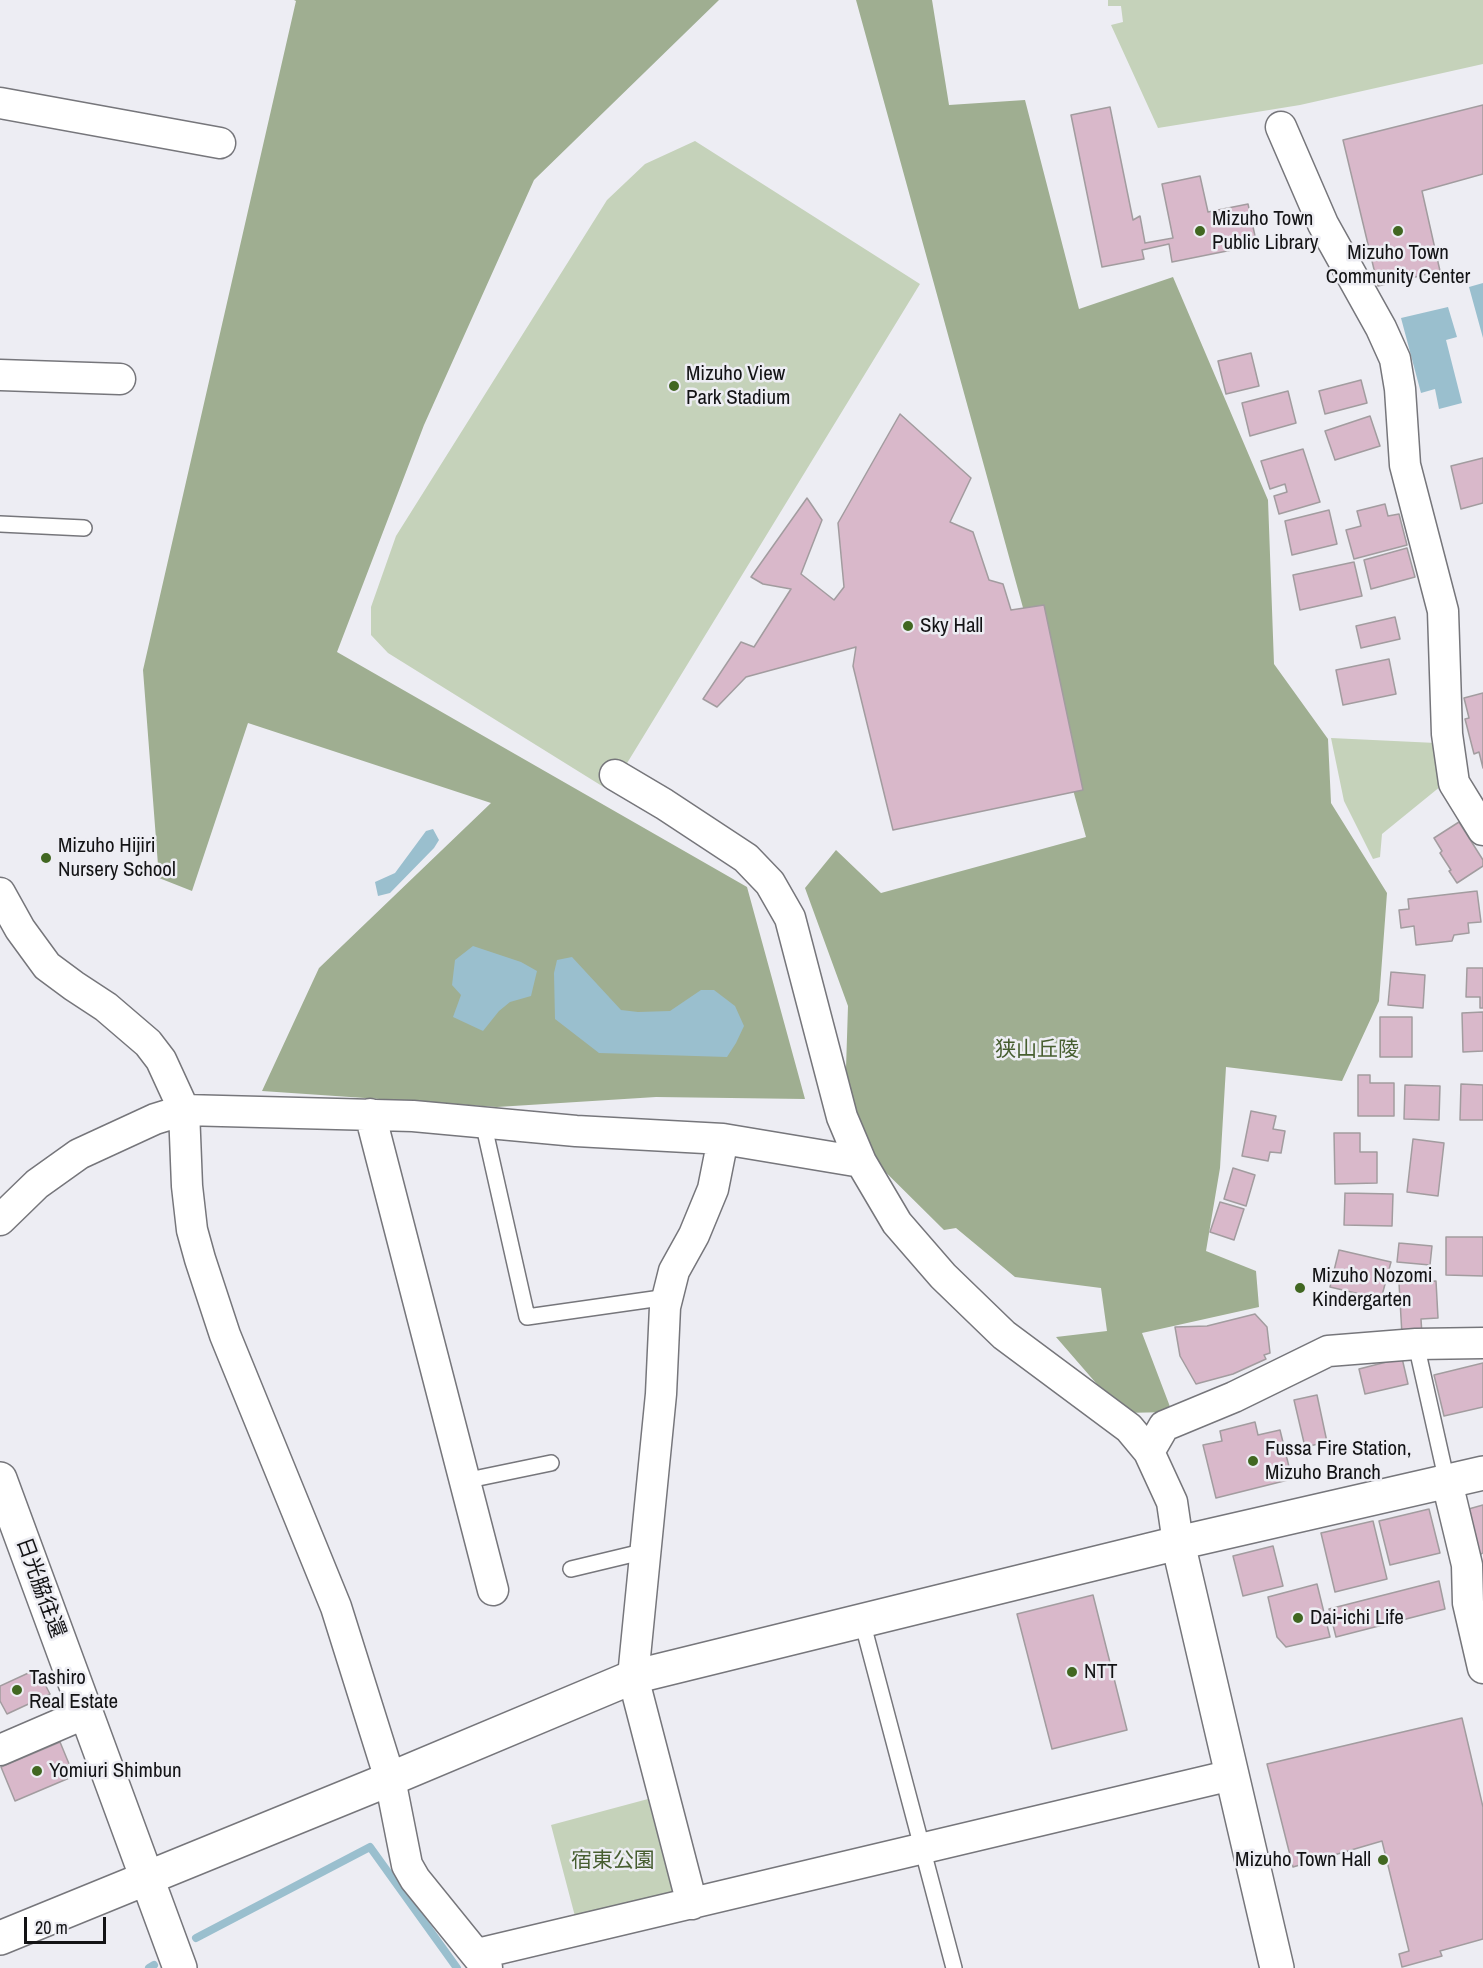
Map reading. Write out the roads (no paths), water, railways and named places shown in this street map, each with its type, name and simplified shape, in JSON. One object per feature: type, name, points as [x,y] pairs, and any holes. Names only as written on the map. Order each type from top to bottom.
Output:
[{"type":"street","points":[[0,103],[220,143]]},
{"type":"street","points":[[1281,127],[1323,224],[1381,328],[1395,359],[1400,389],[1405,465],[1443,611],[1447,734],[1454,783],[1483,830]]},
{"type":"street","points":[[0,375],[120,379]]},
{"type":"street","points":[[615,775],[746,858],[770,883],[790,918],[842,1117],[861,1162],[897,1223],[943,1276],[1004,1335],[1129,1428],[1149,1452],[1172,1502],[1178,1543],[1276,1968]]},
{"type":"street","points":[[0,893],[20,929],[47,966],[74,987],[106,1007],[148,1043],[161,1060],[184,1110],[187,1186],[192,1230],[200,1258],[225,1335],[336,1607],[390,1779],[407,1865],[415,1879],[482,1961],[692,1904],[1232,1775]]},
{"type":"street","points":[[0,1220],[37,1184],[79,1154],[155,1119],[184,1110],[370,1114],[576,1131],[723,1139],[861,1162]]},
{"type":"street","points":[[370,1114],[493,1590]]},
{"type":"street","points":[[692,1904],[633,1677],[661,1395],[665,1307],[674,1271],[694,1235],[713,1189],[723,1139]]},
{"type":"street","points":[[1149,1452],[1164,1426],[1234,1397],[1328,1350],[1416,1344],[1483,1343]]},
{"type":"street","points":[[0,1938],[633,1677],[1178,1543],[1483,1473]]},
{"type":"street","name":"日光脇往還","points":[[0,1479],[147,1879],[174,1966]]},
{"type":"street","points":[[1448,1482],[1476,1577],[1468,1603],[1483,1668]]},
{"type":"street","points":[[0,1750],[86,1713]]},
{"type":"lane","points":[[0,524],[84,528]]},
{"type":"lane","points":[[483,1122],[527,1317],[668,1297]]},
{"type":"lane","points":[[1416,1344],[1448,1482]]},
{"type":"lane","points":[[464,1481],[551,1463]]},
{"type":"lane","points":[[571,1569],[646,1551]]},
{"type":"lane","points":[[862,1621],[954,1968]]},
{"type":"water","points":[[1483,283],[1483,338],[1469,287]]},
{"type":"water","points":[[1448,307],[1457,337],[1446,340],[1462,403],[1439,409],[1435,389],[1421,393],[1401,318]]},
{"type":"water","points":[[433,829],[439,840],[434,848],[390,893],[378,896],[375,882],[395,873],[426,831]]},
{"type":"water","points":[[473,946],[521,962],[537,971],[531,996],[510,1002],[499,1011],[483,1031],[453,1017],[461,995],[452,985],[455,960]]},
{"type":"water","points":[[572,957],[621,1010],[670,1011],[701,990],[714,990],[735,1006],[744,1026],[727,1057],[599,1053],[555,1019],[554,973],[557,960]]},
{"type":"waterway","points":[[196,1938],[370,1847],[457,1968]]},
{"type":"waterway","points":[[149,1968],[154,1965]]},
{"type":"place","name":"Mizuho Town Public Library","points":[[1200,231]]},
{"type":"place","name":"Mizuho Town Community Center","points":[[1398,231]]},
{"type":"place","name":"Mizuho View Park Stadium","points":[[674,386]]},
{"type":"place","name":"Sky Hall","points":[[908,626]]},
{"type":"place","name":"Mizuho Hijiri Nursery School","points":[[46,858]]},
{"type":"place","name":"Mizuho Nozomi Kindergarten","points":[[1300,1288]]},
{"type":"place","name":"Fussa Fire Station, Mizuho Branch","points":[[1253,1461]]},
{"type":"place","name":"Dai-ichi Life","points":[[1298,1618]]},
{"type":"place","name":"NTT","points":[[1072,1672]]},
{"type":"place","name":"Tashiro Real Estate","points":[[17,1690]]},
{"type":"place","name":"Yomiuri Shimbun","points":[[37,1771]]},
{"type":"place","name":"Mizuho Town Hall","points":[[1383,1860]]},
{"type":"park label","name":"狭山丘陵","points":[[1037,1050]]},
{"type":"park label","name":"宿東公園","points":[[613,1861]]}]
